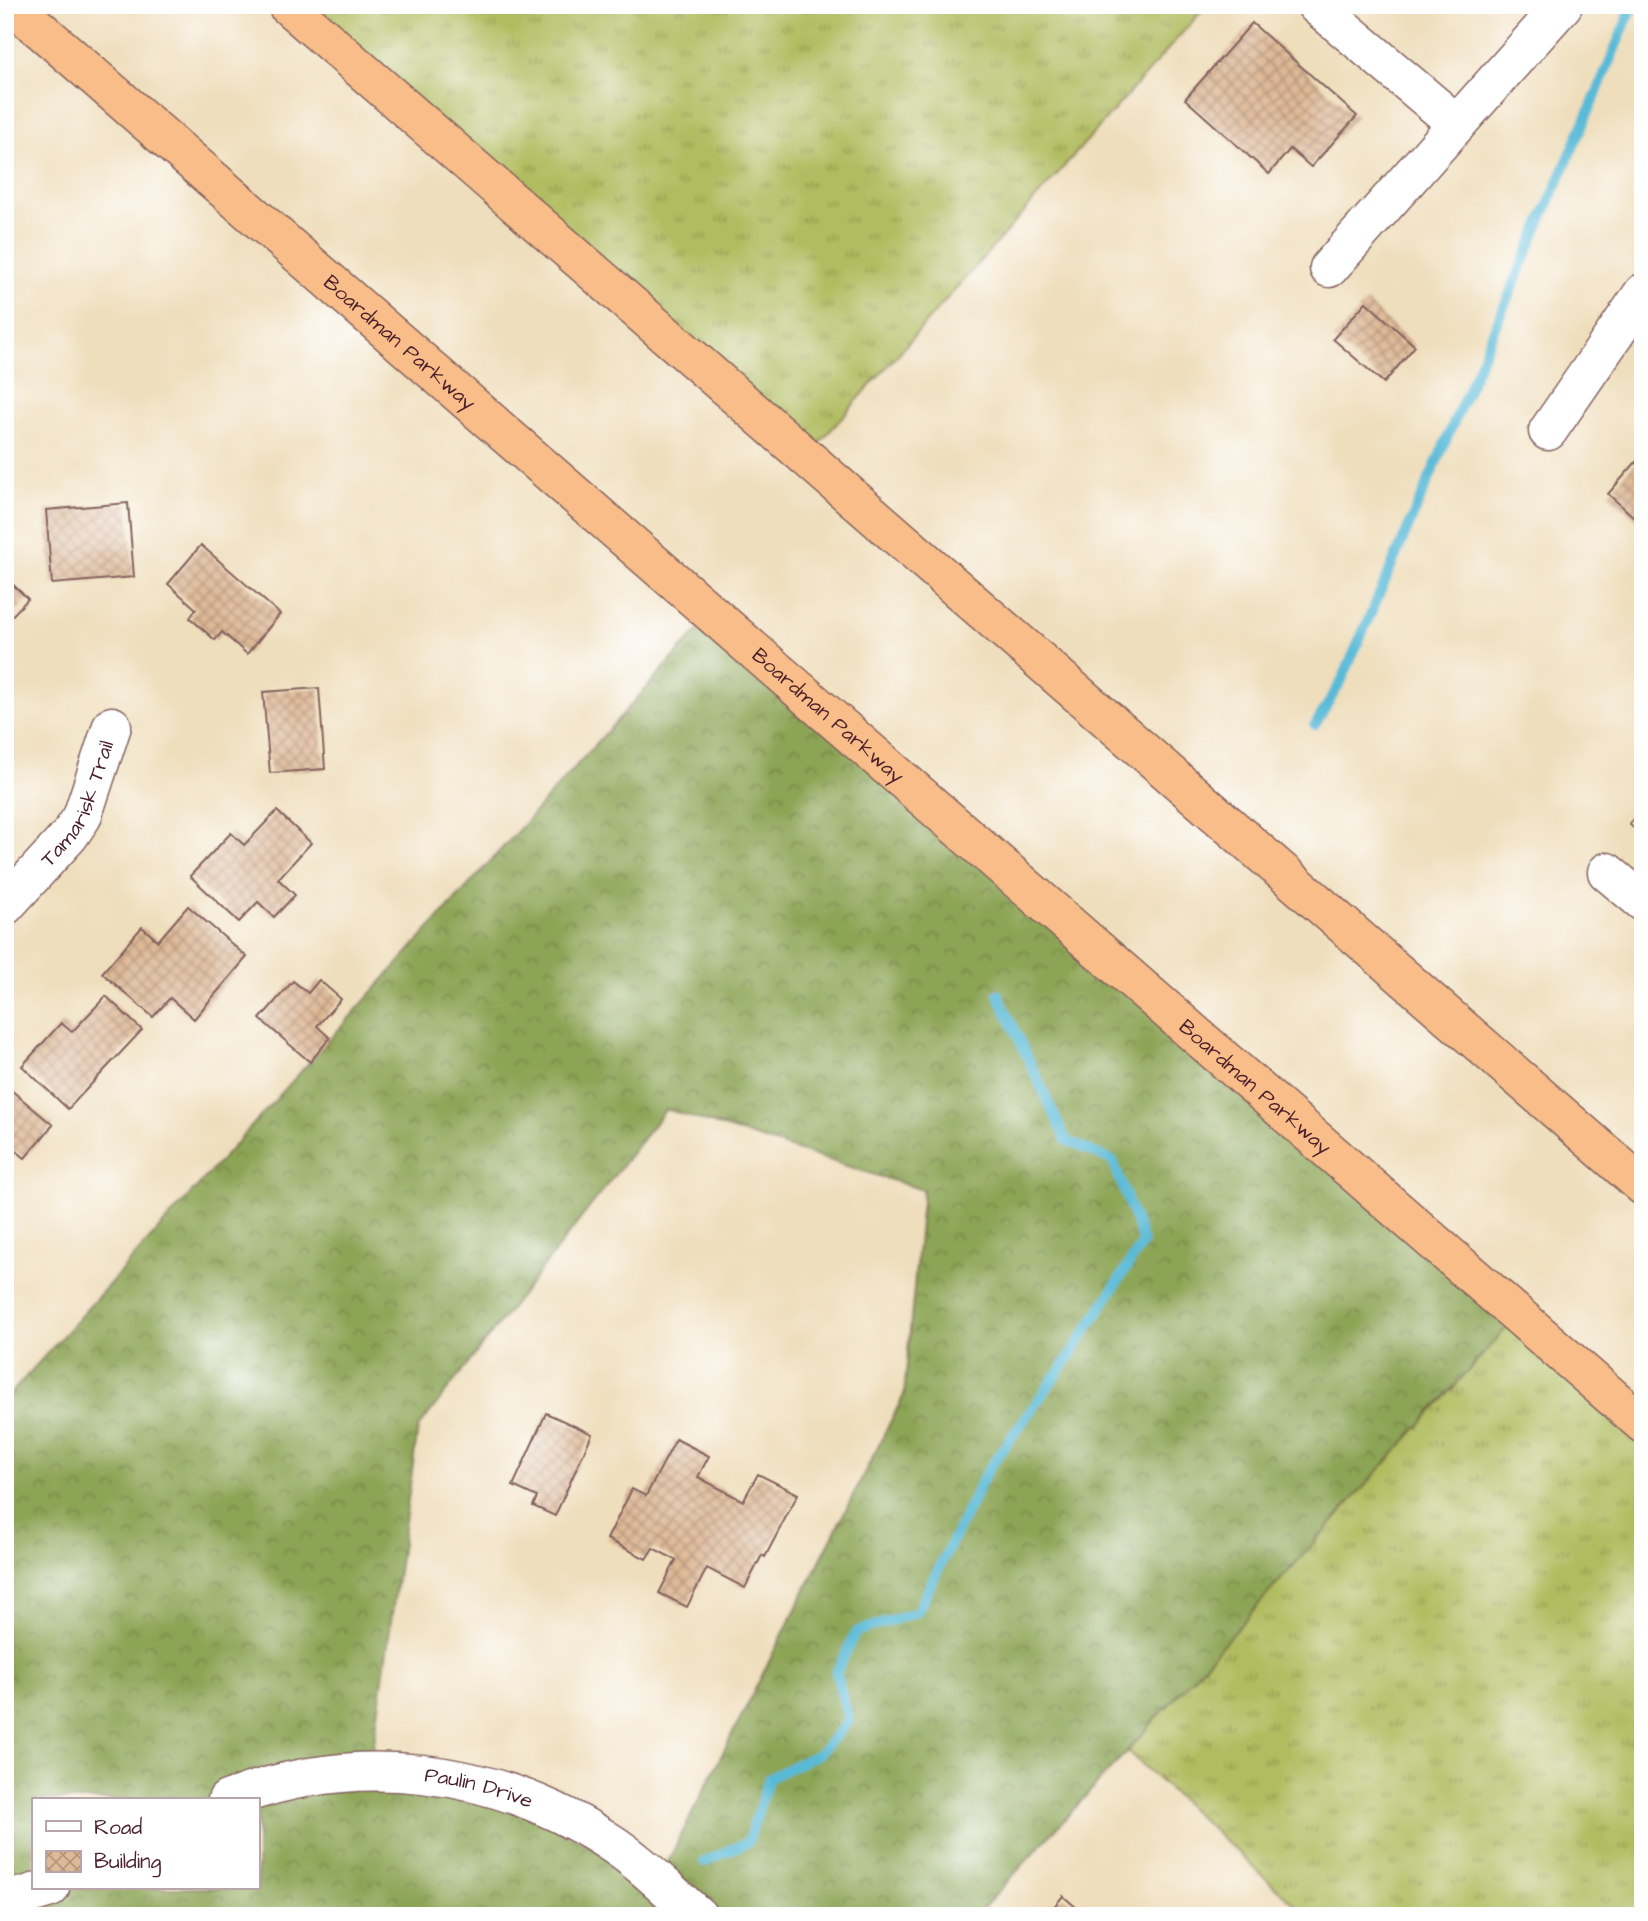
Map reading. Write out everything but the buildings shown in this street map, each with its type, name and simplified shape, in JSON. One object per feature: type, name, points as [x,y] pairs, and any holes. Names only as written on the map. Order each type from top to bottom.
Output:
[{"type":"highway","name":"Boardman Parkway","points":[[12,5],[1643,1424]]},
{"type":"highway","points":[[287,5],[1643,1186]]},
{"type":"street","points":[[1316,5],[1457,124]]},
{"type":"street","points":[[1329,268],[1563,5]]},
{"type":"street","points":[[1548,431],[1643,293]]},
{"type":"street","name":"Tamarisk Trail","points":[[5,906],[69,836],[82,817],[113,726]]},
{"type":"street","points":[[1607,872],[1643,902]]},
{"type":"street","name":"Paulin Drive","points":[[232,1798],[308,1777],[370,1771],[414,1772],[503,1790],[547,1807],[609,1841],[698,1916]]},
{"type":"street","points":[[5,1899],[44,1890]]},
{"type":"green space","points":[[287,5],[1207,5],[806,458]]},
{"type":"green space","points":[[713,614],[1518,1315],[976,1916],[5,1916],[5,1400]],"holes":[[[666,1109],[923,1190],[904,1395],[658,1881],[459,1778],[370,1771],[418,1428]]]},
{"type":"green space","points":[[1518,1315],[1643,1424],[1643,1916],[1307,1916],[1127,1751]]},
{"type":"waterway","points":[[1315,725],[1342,680],[1633,5]]},
{"type":"waterway","points":[[704,1862],[748,1842],[769,1778],[820,1753],[849,1721],[836,1673],[856,1632],[917,1612],[987,1471],[1070,1356],[1143,1242],[1113,1161],[1066,1140],[998,994]]}]
